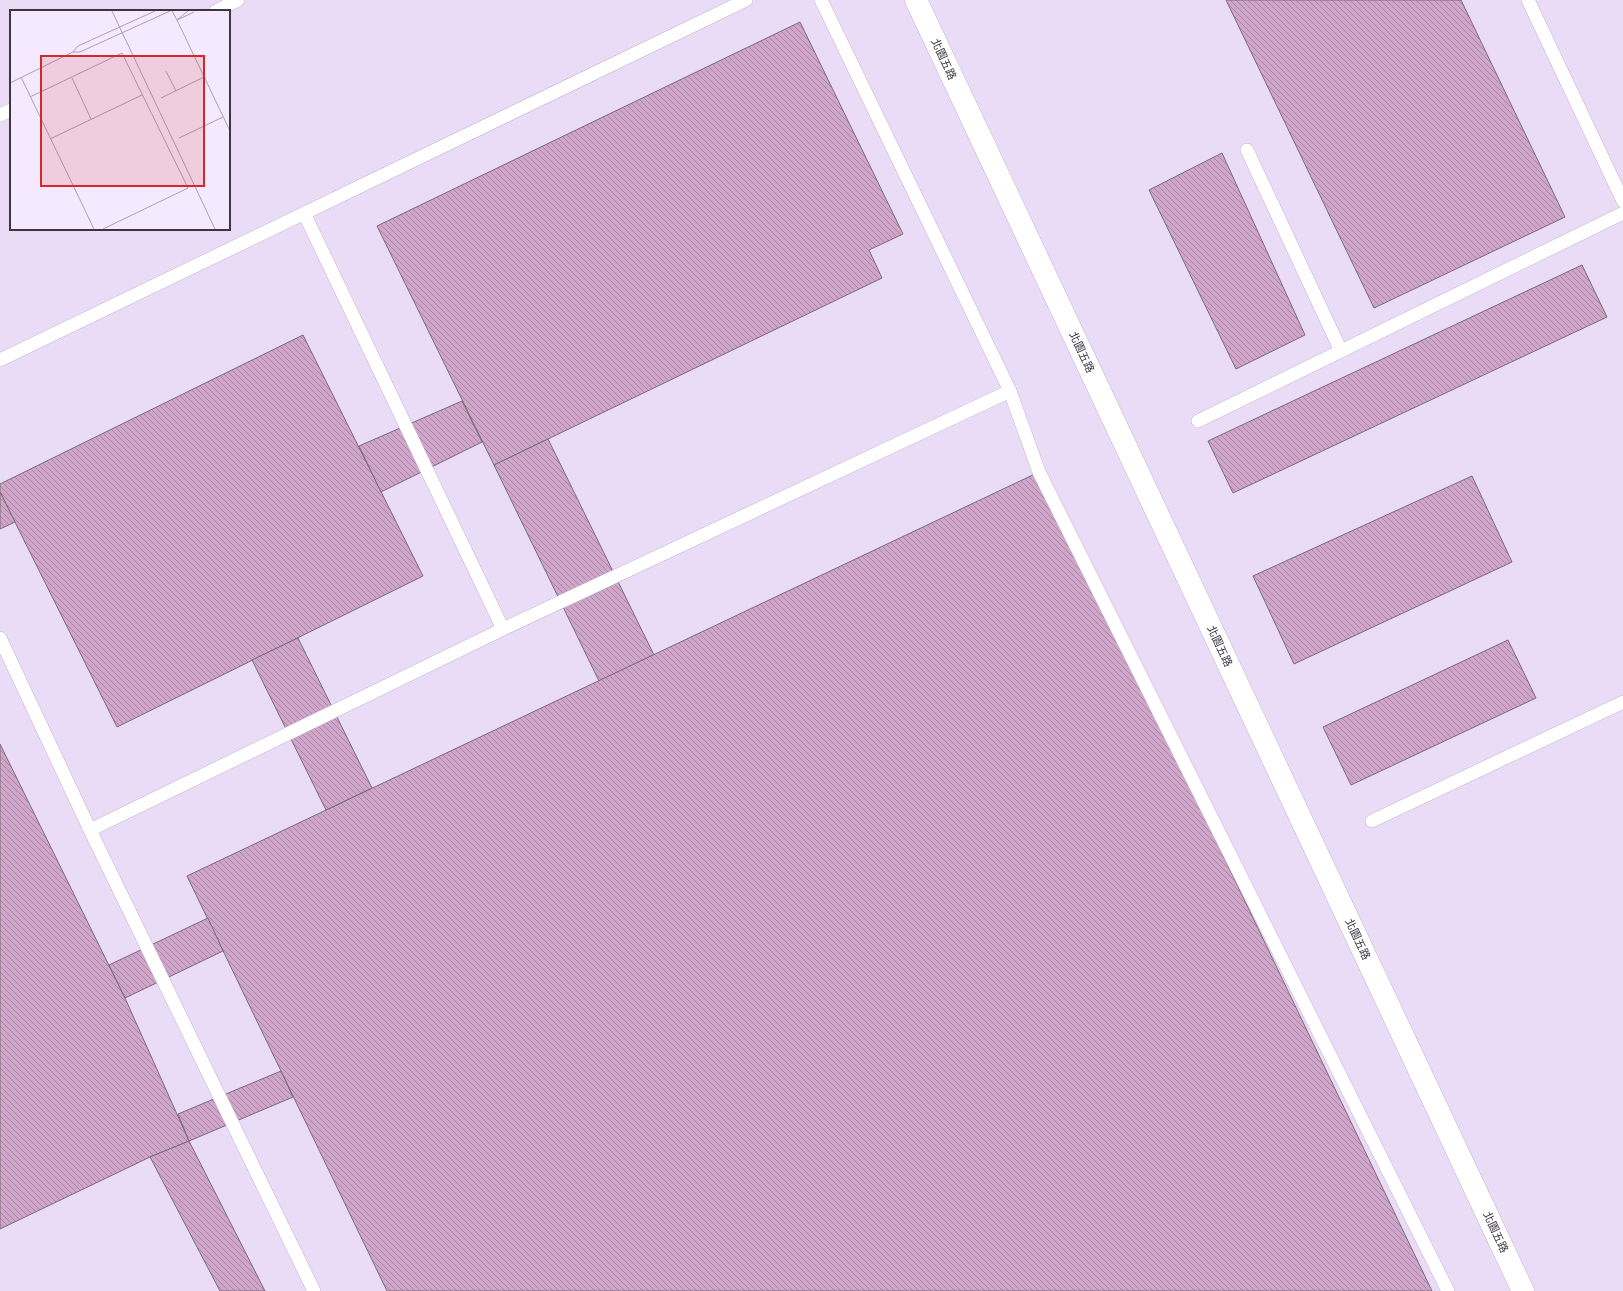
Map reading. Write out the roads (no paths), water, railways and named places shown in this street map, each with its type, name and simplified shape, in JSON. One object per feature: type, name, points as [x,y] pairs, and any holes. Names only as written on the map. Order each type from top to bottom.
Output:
[{"type":"street","name":"北園五路","points":[[916,0],[1523,1291]]},
{"type":"lane","points":[[218,10],[238,0]]},
{"type":"lane","points":[[0,360],[746,0]]},
{"type":"lane","points":[[821,0],[1010,391],[1039,472],[1448,1291]]},
{"type":"lane","points":[[1528,0],[1623,201]]},
{"type":"lane","points":[[0,115],[10,110]]},
{"type":"lane","points":[[1247,150],[1341,351]]},
{"type":"lane","points":[[1198,421],[1623,213]]},
{"type":"lane","points":[[304,214],[503,629]]},
{"type":"lane","points":[[90,830],[503,629],[1010,391]]},
{"type":"lane","points":[[0,638],[90,830],[314,1291]]},
{"type":"lane","points":[[1372,821],[1623,702]]}]
